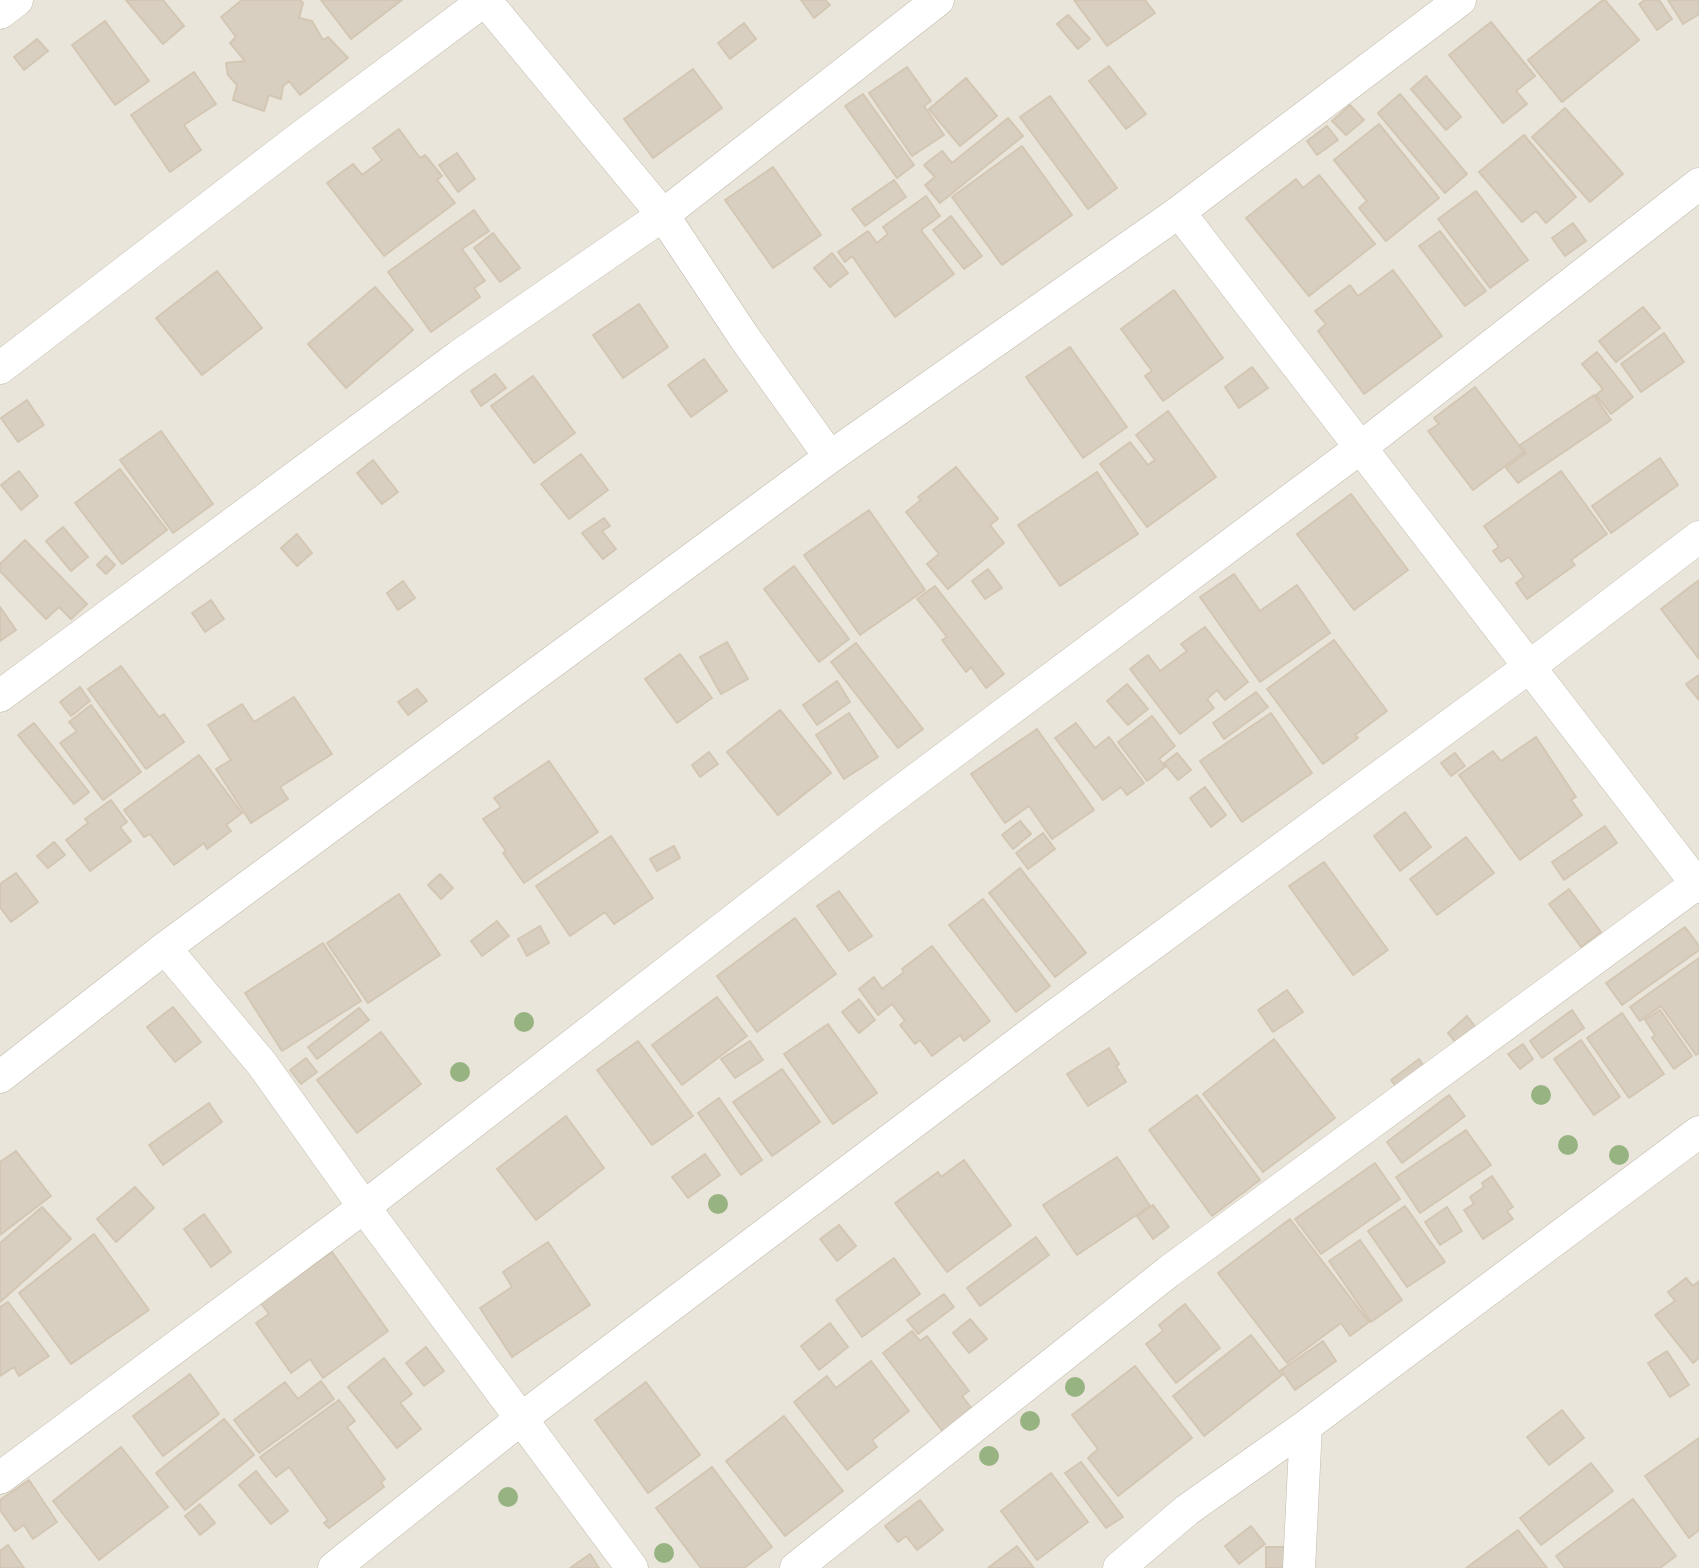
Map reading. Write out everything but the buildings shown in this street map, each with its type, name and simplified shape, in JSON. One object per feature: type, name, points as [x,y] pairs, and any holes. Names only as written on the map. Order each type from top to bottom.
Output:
[{"type":"street","points":[[0,13],[17,0]]},
{"type":"street","points":[[0,368],[297,140],[485,0],[663,215],[744,337],[830,457]]},
{"type":"street","points":[[0,696],[458,356],[663,215],[938,0]]},
{"type":"street","points":[[0,1077],[165,948],[830,457],[1179,212],[1460,0]]},
{"type":"street","points":[[0,1478],[364,1207],[873,813],[1360,448],[1699,184]]},
{"type":"street","points":[[796,1568],[1168,1272],[1698,885],[1179,212]]},
{"type":"street","points":[[334,1568],[522,1418],[1041,1026],[1529,667],[1699,537]]},
{"type":"street","points":[[165,948],[262,1064],[364,1207],[632,1568]]},
{"type":"street","points":[[1119,1568],[1187,1510],[1306,1426],[1699,1132]]},
{"type":"street","points":[[1299,1568],[1306,1426]]},
{"type":"shaded area","points":[[0,0],[1699,0],[1699,1568],[0,1568]]}]
